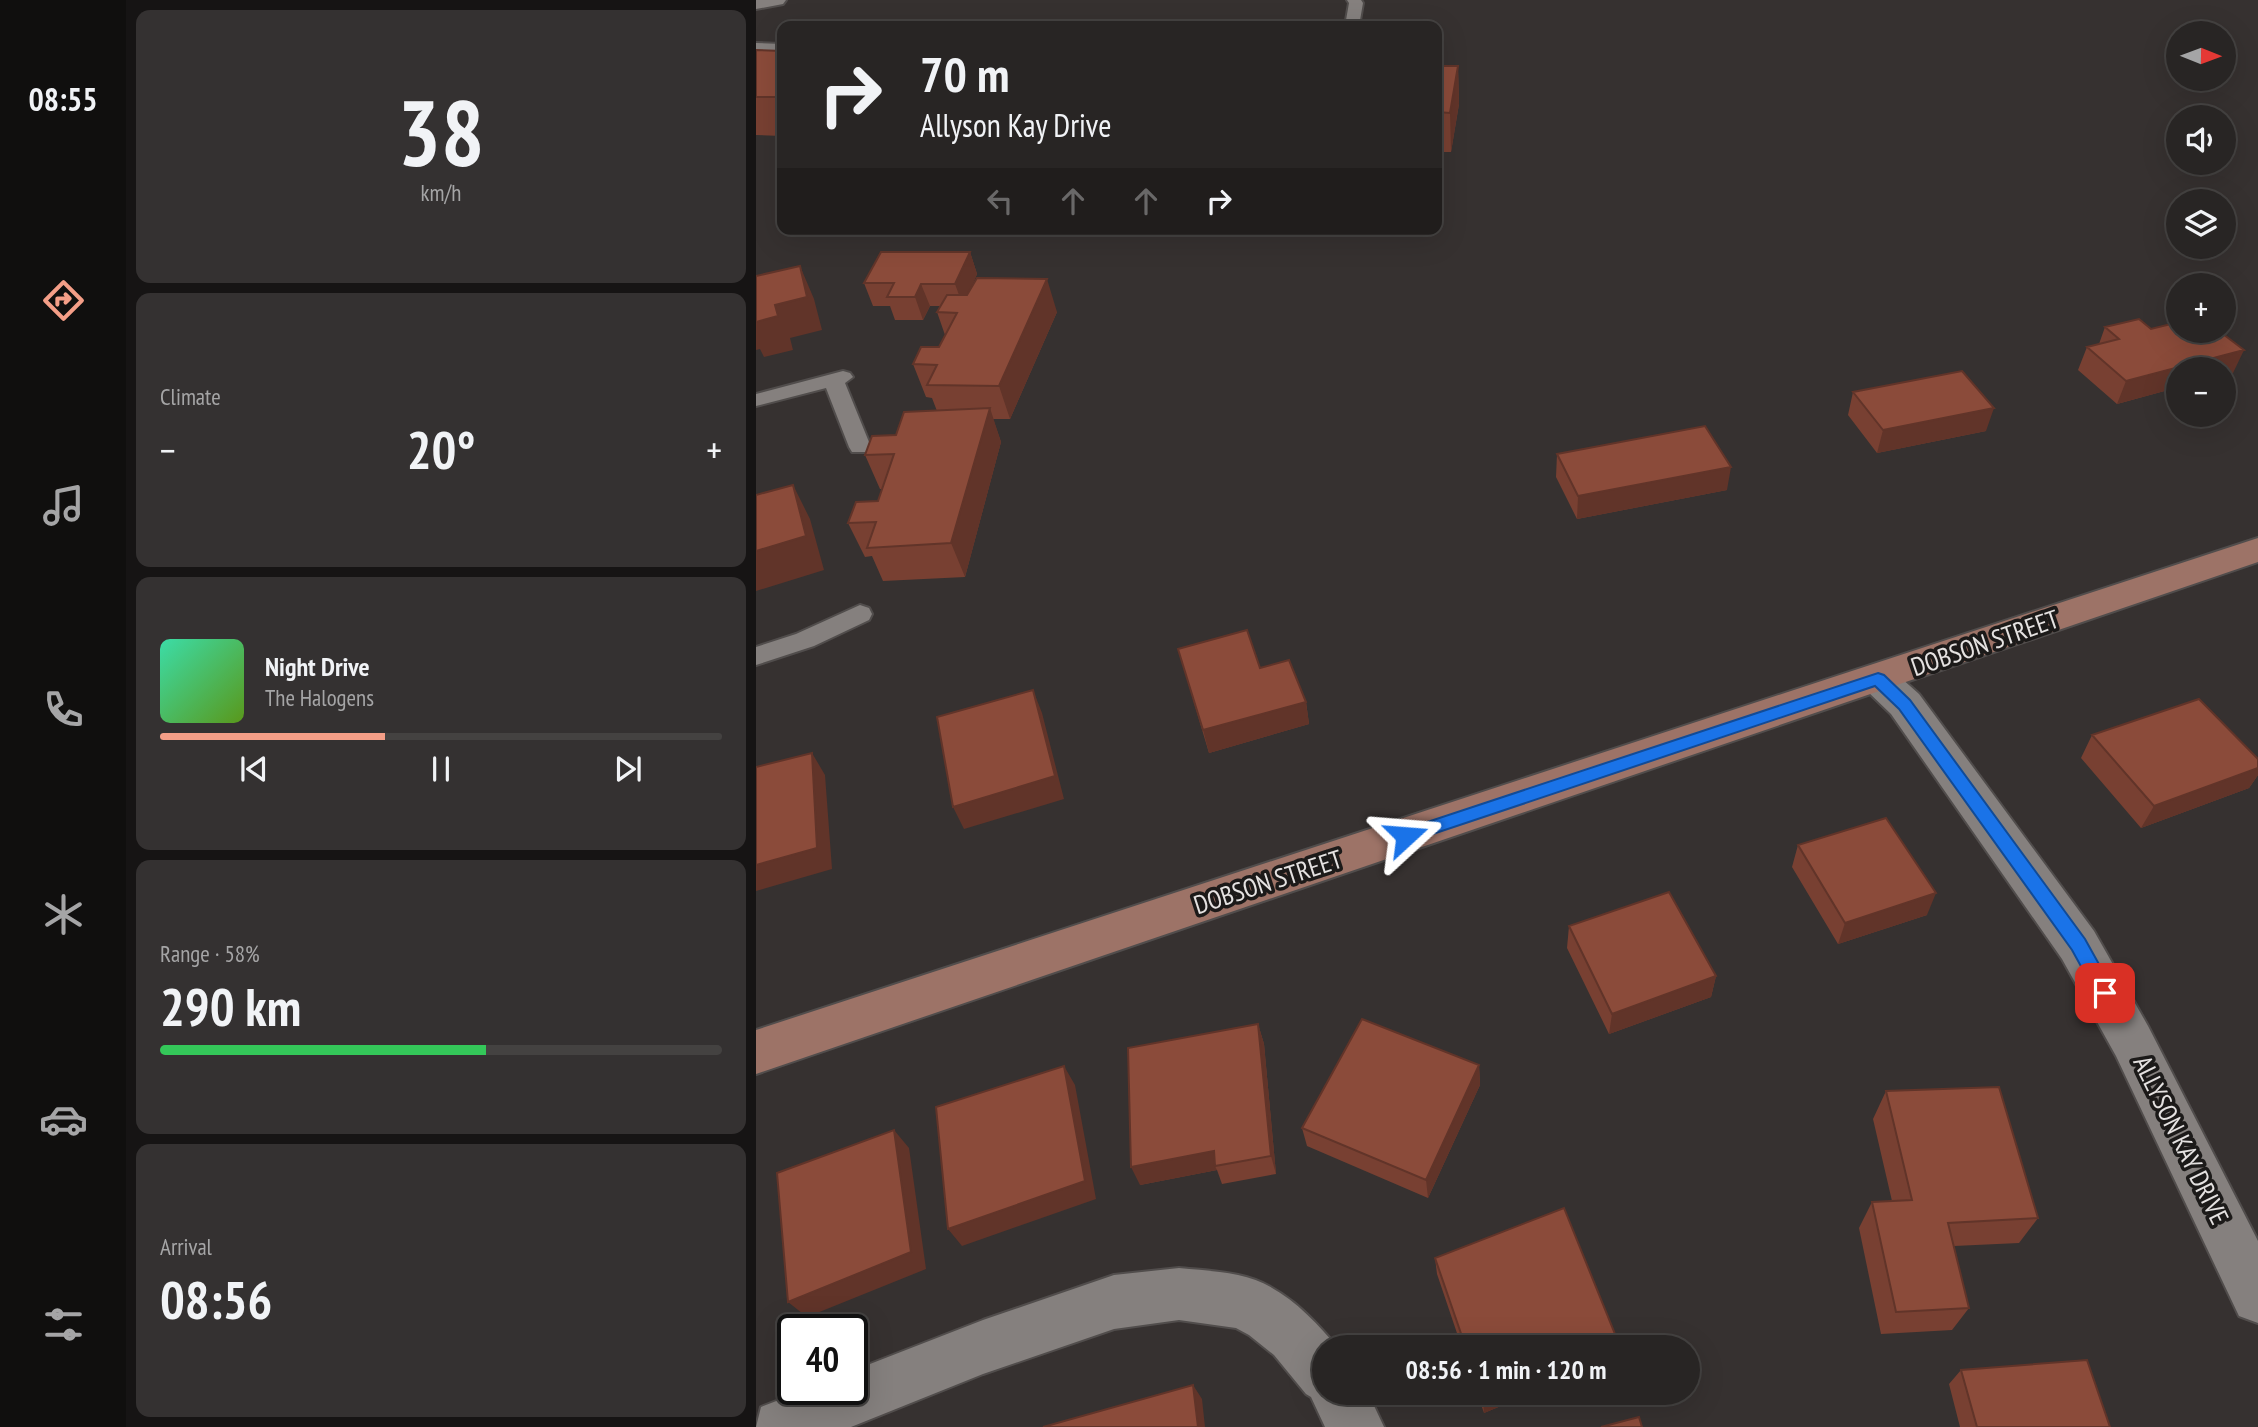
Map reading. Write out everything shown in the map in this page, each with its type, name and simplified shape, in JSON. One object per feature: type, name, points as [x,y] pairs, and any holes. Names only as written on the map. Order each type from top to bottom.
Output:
[{"type":"street","points":[[756,3],[776,0]]},
{"type":"street","name":"DOBSON STREET","points":[[756,1052],[2258,550]]},
{"type":"street","name":"ALLYSON KAY DRIVE","points":[[1878,679],[1905,704],[2078,944],[2133,1041],[2258,1297]]},
{"type":"street","points":[[781,1427],[983,1347],[1114,1302],[1178,1294],[1241,1302],[1268,1316],[1293,1336],[1312,1359]]},
{"type":"street","points":[[1344,1405],[1356,1427]]},
{"type":"lane","points":[[1353,21],[1356,3],[1354,0]]},
{"type":"lane","points":[[756,48],[777,48]]},
{"type":"lane","points":[[756,400],[838,378],[860,447]]},
{"type":"lane","points":[[756,656],[804,639],[860,614]]},
{"type":"building","points":[[756,50],[777,51],[777,97],[756,97]]},
{"type":"building","points":[[1442,66],[1458,66],[1450,113],[1442,112]]},
{"type":"building","points":[[881,252],[970,252],[955,284],[921,284],[915,297],[887,297],[894,283],[864,283]]},
{"type":"building","points":[[800,266],[807,297],[775,305],[778,316],[756,322],[756,276]]},
{"type":"building","points":[[977,278],[1047,279],[999,386],[927,385],[937,365],[913,364],[921,347],[939,347],[957,313],[937,312],[947,295],[967,295]]},
{"type":"building","points":[[2139,319],[2151,329],[2166,325],[2166,343],[2235,343],[2244,350],[2217,357],[2166,357],[2166,370],[2126,381],[2087,347],[2119,339],[2105,327]]},
{"type":"building","points":[[1962,371],[1994,408],[1883,430],[1853,392]]},
{"type":"building","points":[[990,408],[951,543],[867,548],[876,522],[848,523],[856,502],[878,501],[894,454],[865,455],[872,436],[896,435],[904,412]]},
{"type":"building","points":[[1705,426],[1731,467],[1578,496],[1557,454]]},
{"type":"building","points":[[793,485],[806,536],[756,551],[756,495]]},
{"type":"building","points":[[1247,630],[1260,668],[1289,660],[1306,702],[1203,730],[1178,649]]},
{"type":"building","points":[[1033,690],[1055,776],[953,807],[937,717]]},
{"type":"building","points":[[2199,699],[2258,759],[2258,768],[2154,806],[2092,735]]},
{"type":"building","points":[[812,753],[817,848],[756,865],[756,767]]},
{"type":"building","points":[[1886,818],[1936,893],[1845,923],[1798,845]]},
{"type":"building","points":[[1669,892],[1716,976],[1612,1014],[1569,926]]},
{"type":"building","points":[[1362,1019],[1479,1065],[1426,1180],[1302,1128]]},
{"type":"building","points":[[1258,1024],[1271,1156],[1215,1166],[1214,1151],[1131,1167],[1128,1048]]},
{"type":"building","points":[[1064,1066],[1085,1181],[948,1229],[936,1107]]},
{"type":"building","points":[[1999,1087],[2038,1218],[1948,1223],[1969,1308],[1896,1312],[1872,1202],[1912,1200],[1886,1091]]},
{"type":"building","points":[[894,1130],[911,1252],[788,1302],[777,1173]]},
{"type":"building","points":[[1564,1208],[1615,1335],[1462,1335],[1435,1258]]},
{"type":"building","points":[[2087,1360],[2110,1427],[1977,1427],[1961,1370]]},
{"type":"building","points":[[1193,1385],[1198,1427],[1043,1427]]},
{"type":"building","points":[[1639,1417],[1642,1427],[1601,1427]]},
{"type":"route","points":[[1406,836],[1878,679],[1905,704],[2078,944],[2105,993]]}]
